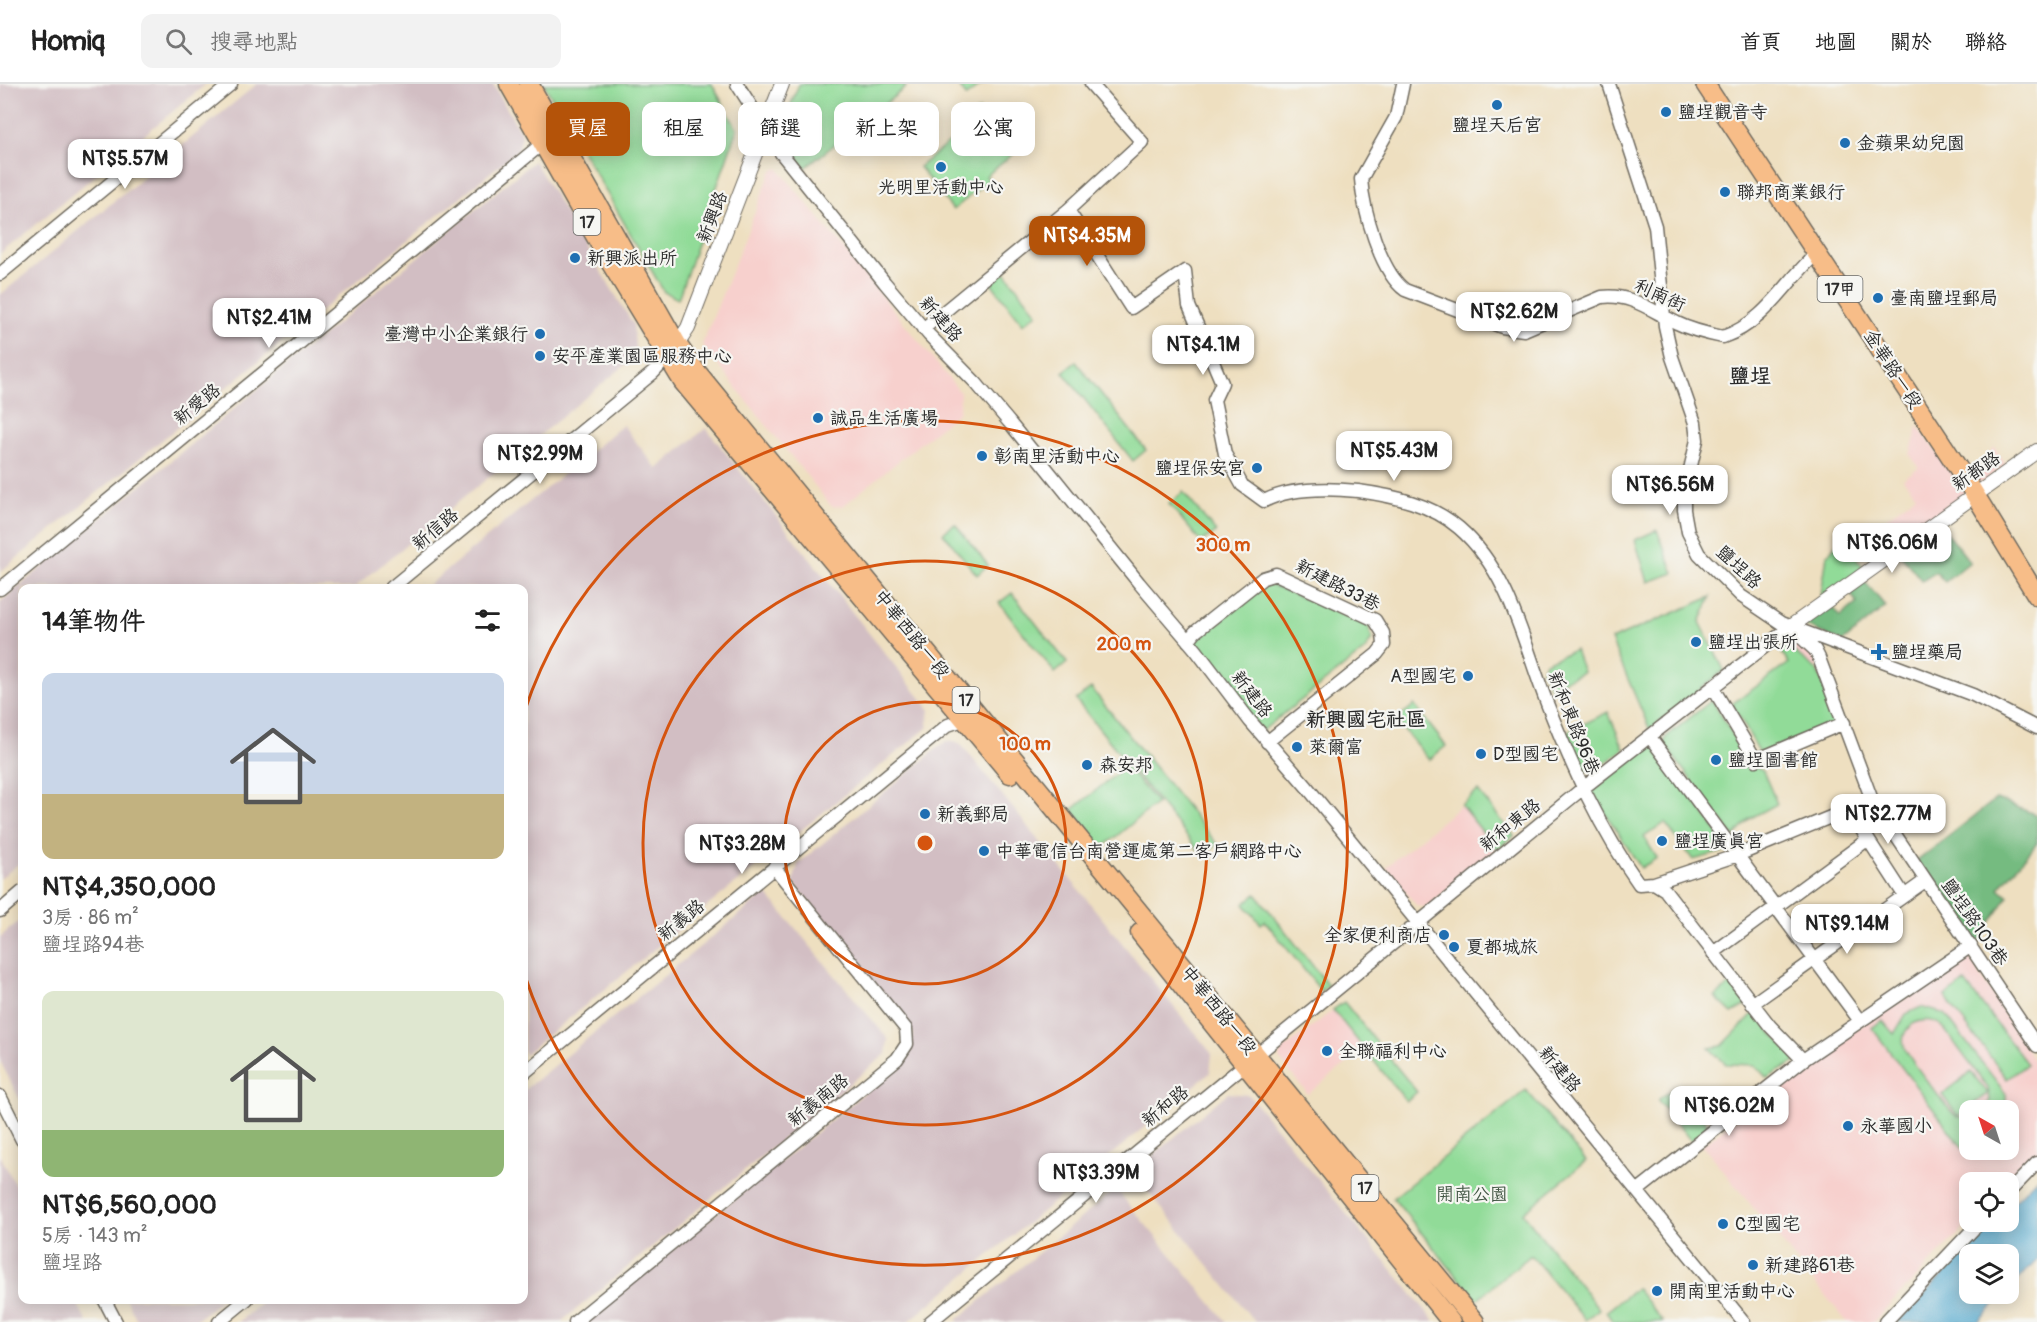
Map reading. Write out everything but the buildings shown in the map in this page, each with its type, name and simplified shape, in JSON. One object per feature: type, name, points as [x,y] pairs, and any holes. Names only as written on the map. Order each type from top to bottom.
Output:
[{"type":"main road","name":"中華西路一段","points":[[509,84],[546,133]]},
{"type":"main road","name":"中華西路一段","points":[[529,84],[546,128]]},
{"type":"main road","name":"金華路一段","points":[[1705,84],[1975,494],[2037,596]]},
{"type":"main road","name":"中華西路一段","points":[[560,156],[672,351],[683,382],[971,717],[1250,1059],[1475,1322]]},
{"type":"main road","name":"中華西路一段","points":[[1250,1059],[1451,1322]]},
{"type":"street","points":[[0,274],[231,84]]},
{"type":"street","name":"新建路","points":[[737,84],[748,102]]},
{"type":"street","name":"新興路","points":[[775,102],[782,84]]},
{"type":"street","points":[[923,329],[1068,210],[1142,142],[1091,84]]},
{"type":"street","name":"利南街","points":[[1403,84],[1396,117],[1361,178],[1377,246],[1400,286],[1502,327],[1524,330],[1602,297],[1615,295],[1664,315],[1677,324],[1723,337],[1771,307],[1805,264],[1817,253]]},
{"type":"street","name":"鹽埕路","points":[[1609,84],[1654,226],[1664,315],[1672,357],[1695,423],[1697,440],[1684,495],[1688,532],[1699,554],[1741,596],[1790,627],[1973,695],[2037,728]]},
{"type":"street","name":"新愛路","points":[[0,589],[546,141]]},
{"type":"street","name":"新興路","points":[[672,351],[688,328],[755,156]]},
{"type":"street","name":"新建路","points":[[783,156],[923,329],[1010,422],[1138,583],[1188,640],[1267,742],[1291,768],[1744,1322]]},
{"type":"street","name":"新和東路96巷","points":[[1068,210],[1131,309],[1185,271],[1189,306],[1222,383],[1214,400],[1225,454],[1242,485],[1264,501],[1275,495],[1340,489],[1381,494],[1427,506],[1459,529],[1483,555],[1509,598],[1536,678],[1582,789],[1639,884],[1654,883]]},
{"type":"street","name":"新信路","points":[[396,584],[654,372],[672,351]]},
{"type":"street","name":"新都路","points":[[1790,627],[2037,451]]},
{"type":"street","name":"新建路33巷","points":[[1188,640],[1263,578],[1276,574],[1375,620],[1383,633],[1384,645],[1377,654],[1267,742]]},
{"type":"street","name":"新和東路","points":[[1250,1059],[1582,789],[1790,627]]},
{"type":"street","name":"鹽埕路103巷","points":[[1790,627],[1815,650],[1872,800],[2037,1046]]},
{"type":"street","points":[[1713,688],[1756,760],[1844,723]]},
{"type":"street","name":"新義路","points":[[528,1070],[948,725],[971,717]]},
{"type":"street","points":[[1650,737],[1860,1021]]},
{"type":"street","points":[[1654,883],[1738,855],[1872,800]]},
{"type":"street","points":[[1849,810],[1904,895]]},
{"type":"street","points":[[1713,953],[1867,840]]},
{"type":"street","name":"新義南路","points":[[575,1322],[897,1059],[907,1044],[906,1029],[774,867]]},
{"type":"street","points":[[1752,1004],[1925,880]]},
{"type":"street","points":[[1654,883],[1670,896],[1752,1004],[1803,1060]]},
{"type":"street","points":[[0,911],[18,895]]},
{"type":"street","points":[[1637,1191],[1803,1060],[1971,946]]},
{"type":"street","name":"新和路","points":[[930,1322],[1250,1059]]},
{"type":"street","points":[[0,1096],[18,1132]]},
{"type":"street","points":[[2019,1182],[2037,1163]]},
{"type":"street","points":[[1885,1322],[1971,1232]]},
{"type":"street","points":[[107,1304],[116,1322]]},
{"type":"street","points":[[219,1322],[241,1304]]},
{"type":"shaded area","points":[[0,84],[206,84],[0,254]]},
{"type":"shaded area","points":[[257,84],[493,84],[522,135],[518,150],[0,572],[0,295]]},
{"type":"shaded area","points":[[534,161],[633,324],[636,356],[359,584],[22,584]]},
{"type":"shaded area","points":[[778,168],[960,392],[959,412],[843,506],[832,507],[702,345],[771,172]]},
{"type":"shaded area","points":[[623,425],[657,469],[706,428],[930,710],[927,728],[528,1052],[528,584],[430,584]]},
{"type":"shaded area","points":[[1918,426],[1966,493],[1912,532],[1885,519],[1916,495],[1903,479],[1919,467],[1910,455]]},
{"type":"shaded area","points":[[1994,447],[2006,465],[1976,486],[1972,479]]},
{"type":"shaded area","points":[[18,587],[18,864],[0,879],[0,602]]},
{"type":"shaded area","points":[[1798,639],[1818,664],[1816,669],[1788,647]]},
{"type":"shaded area","points":[[946,741],[960,743],[1212,1054],[1210,1073],[908,1322],[584,1322],[901,1063],[911,1049],[913,1033],[793,882],[798,864]]},
{"type":"shaded area","points":[[1461,805],[1497,850],[1427,907],[1417,906],[1386,867]]},
{"type":"shaded area","points":[[766,893],[888,1039],[886,1054],[561,1322],[238,1322],[260,1304],[528,1304],[528,1087]]},
{"type":"shaded area","points":[[18,922],[18,1096],[0,1061],[0,937]]},
{"type":"shaded area","name":"永華國小","points":[[1970,958],[2037,1066],[2037,1155],[2019,1173],[1959,1172],[1960,1232],[1873,1322],[1847,1322],[1702,1145],[1853,1031]]},
{"type":"shaded area","points":[[1333,1010],[1364,1050],[1308,1094],[1279,1059],[1280,1052]]},
{"type":"shaded area","points":[[1228,1093],[1249,1095],[1435,1322],[1255,1322],[1132,1172]]},
{"type":"shaded area","points":[[0,1155],[18,1190],[18,1304],[78,1304],[87,1322],[0,1322]]},
{"type":"shaded area","points":[[1116,1189],[1227,1322],[959,1322],[957,1320]]},
{"type":"shaded area","points":[[129,1304],[216,1304],[193,1322],[138,1322]]},
{"type":"green space","points":[[544,84],[712,84],[722,102],[642,102],[642,156],[726,156],[726,109],[737,129],[678,299],[664,292],[586,156],[630,156],[630,102],[554,102]]},
{"type":"green space","points":[[799,84],[904,84],[906,87],[887,102],[834,102],[834,145],[822,154],[822,102],[792,102]]},
{"type":"green space","points":[[957,84],[982,84],[966,96]]},
{"type":"green space","points":[[951,141],[951,156],[1011,156],[986,176],[989,180],[953,210],[919,167],[933,156],[939,156],[939,151]]},
{"type":"green space","points":[[796,156],[820,156],[805,168]]},
{"type":"green space","points":[[1005,272],[1037,313],[1023,324],[991,283]]},
{"type":"green space","points":[[1076,362],[1146,450],[1133,461],[1063,372]]},
{"type":"green space","points":[[1183,492],[1216,532],[1201,542],[1169,504]]},
{"type":"green space","points":[[955,524],[988,565],[977,575],[943,533]]},
{"type":"green space","points":[[1943,528],[1970,562],[1945,582],[1936,572],[1922,581],[1901,555]]},
{"type":"green space","points":[[1657,530],[1674,573],[1648,582],[1635,540]]},
{"type":"green space","points":[[1843,536],[1865,570],[1820,601],[1827,556]]},
{"type":"green space","points":[[1864,581],[1886,607],[1843,642],[1804,625],[1831,606],[1840,617],[1857,603],[1849,591]]},
{"type":"green space","points":[[1267,583],[1368,625],[1372,639],[1365,650],[1262,731],[1193,643]]},
{"type":"green space","points":[[1012,593],[1067,663],[1055,673],[999,603]]},
{"type":"green space","points":[[1711,597],[1700,622],[1724,670],[1650,730],[1611,640]]},
{"type":"green space","points":[[1788,647],[1816,669],[1842,722],[1760,753],[1732,704],[1789,663],[1780,650]]},
{"type":"green space","points":[[1575,650],[1583,672],[1550,687],[1542,670],[1545,662]]},
{"type":"green space","points":[[1091,688],[1217,844],[1202,855],[1076,700]]},
{"type":"green space","points":[[1712,700],[1751,765],[1763,771],[1777,804],[1749,819],[1734,837],[1664,744],[1666,737]]},
{"type":"green space","points":[[1414,705],[1446,746],[1429,760],[1396,720]]},
{"type":"green space","points":[[1608,712],[1624,749],[1593,772],[1582,769],[1567,732]]},
{"type":"green space","points":[[1651,740],[1730,850],[1693,860],[1665,823],[1644,837],[1657,858],[1641,868],[1590,790]]},
{"type":"green space","points":[[1126,766],[1157,803],[1102,848],[1072,810]]},
{"type":"green space","points":[[1478,791],[1514,836],[1497,850],[1461,805]]},
{"type":"green space","points":[[1996,799],[2037,815],[2037,843],[1999,888],[2008,896],[1977,944],[1916,862]]},
{"type":"green space","points":[[1256,894],[1328,985],[1321,991],[1265,921],[1261,924],[1244,904]]},
{"type":"green space","points":[[1965,982],[2027,1064],[2007,1079],[1945,997]]},
{"type":"green space","points":[[1732,983],[1748,1004],[1732,1013],[1715,997]]},
{"type":"green space","points":[[1344,1002],[1417,1092],[1406,1101],[1333,1010]]},
{"type":"green space","points":[[1921,1007],[1945,1014],[2006,1094],[2006,1100],[1990,1100],[1988,1088],[1942,1026],[1928,1020],[1920,1021],[1908,1028],[1903,1041],[1905,1049],[1929,1084],[1959,1117],[1959,1143],[1872,1028],[1882,1020],[1894,1034],[1906,1014]]},
{"type":"green space","points":[[1754,1013],[1797,1061],[1767,1078],[1755,1065],[1726,1064],[1709,1048],[1722,1046]]},
{"type":"green space","points":[[1971,1072],[1988,1093],[1979,1100],[1959,1100],[1958,1116],[1942,1095]]},
{"type":"green space","points":[[1676,1086],[1709,1126],[1691,1141],[1658,1100]]},
{"type":"green space","name":"開南公園","points":[[1526,1090],[1586,1161],[1523,1213],[1599,1309],[1585,1320],[1531,1255],[1476,1300],[1393,1198]]},
{"type":"green space","points":[[1636,1288],[1663,1322],[1613,1322],[1606,1312]]},
{"type":"water","points":[[2037,1178],[2037,1260],[2019,1279],[2019,1244],[1973,1244],[1984,1232],[2019,1232],[2019,1197]]},
{"type":"water","points":[[1959,1258],[1959,1304],[1995,1304],[1978,1322],[1897,1322]]},
{"type":"place","name":"鹽埕天后宮","points":[[1497,105]]},
{"type":"place","name":"鹽埕觀音寺","points":[[1666,112]]},
{"type":"place","name":"金蘋果幼兒園","points":[[1845,143]]},
{"type":"place","name":"光明里活動中心","points":[[941,167]]},
{"type":"place","name":"聯邦商業銀行","points":[[1725,192]]},
{"type":"place","name":"新興派出所","points":[[575,258]]},
{"type":"place","name":"臺南鹽埕郵局","points":[[1878,298]]},
{"type":"place","name":"臺灣中小企業銀行","points":[[540,334]]},
{"type":"place","name":"安平產業園區服務中心","points":[[540,356]]},
{"type":"place","name":"誠品生活廣場","points":[[818,418]]},
{"type":"place","name":"彰南里活動中心","points":[[982,456]]},
{"type":"place","name":"鹽埕保安宮","points":[[1257,468]]},
{"type":"place","name":"鹽埕出張所","points":[[1696,642]]},
{"type":"place","name":"鹽埕藥局","points":[[1879,652]]},
{"type":"place","name":"A型國宅","points":[[1468,676]]},
{"type":"place","name":"萊爾富","points":[[1297,747]]},
{"type":"place","name":"D型國宅","points":[[1481,754]]},
{"type":"place","name":"鹽埕圖書館","points":[[1716,760]]},
{"type":"place","name":"森安邦","points":[[1087,765]]},
{"type":"place","name":"新義郵局","points":[[925,814]]},
{"type":"place","name":"鹽埕廣真宮","points":[[1662,841]]},
{"type":"place","name":"中華電信台南營運處第二客戶網路中心","points":[[984,851]]},
{"type":"place","name":"全家便利商店","points":[[1444,935]]},
{"type":"place","name":"夏都城旅","points":[[1454,947]]},
{"type":"place","name":"全聯福利中心","points":[[1327,1051]]},
{"type":"place","name":"永華國小","points":[[1848,1126]]},
{"type":"place","name":"C型國宅","points":[[1723,1224]]},
{"type":"place","name":"新建路61巷","points":[[1753,1265]]},
{"type":"place","name":"開南里活動中心","points":[[1657,1291]]},
{"type":"district","name":"鹽埕","points":[[1750,376]]},
{"type":"district","name":"新興國宅社區","points":[[1366,719]]}]
